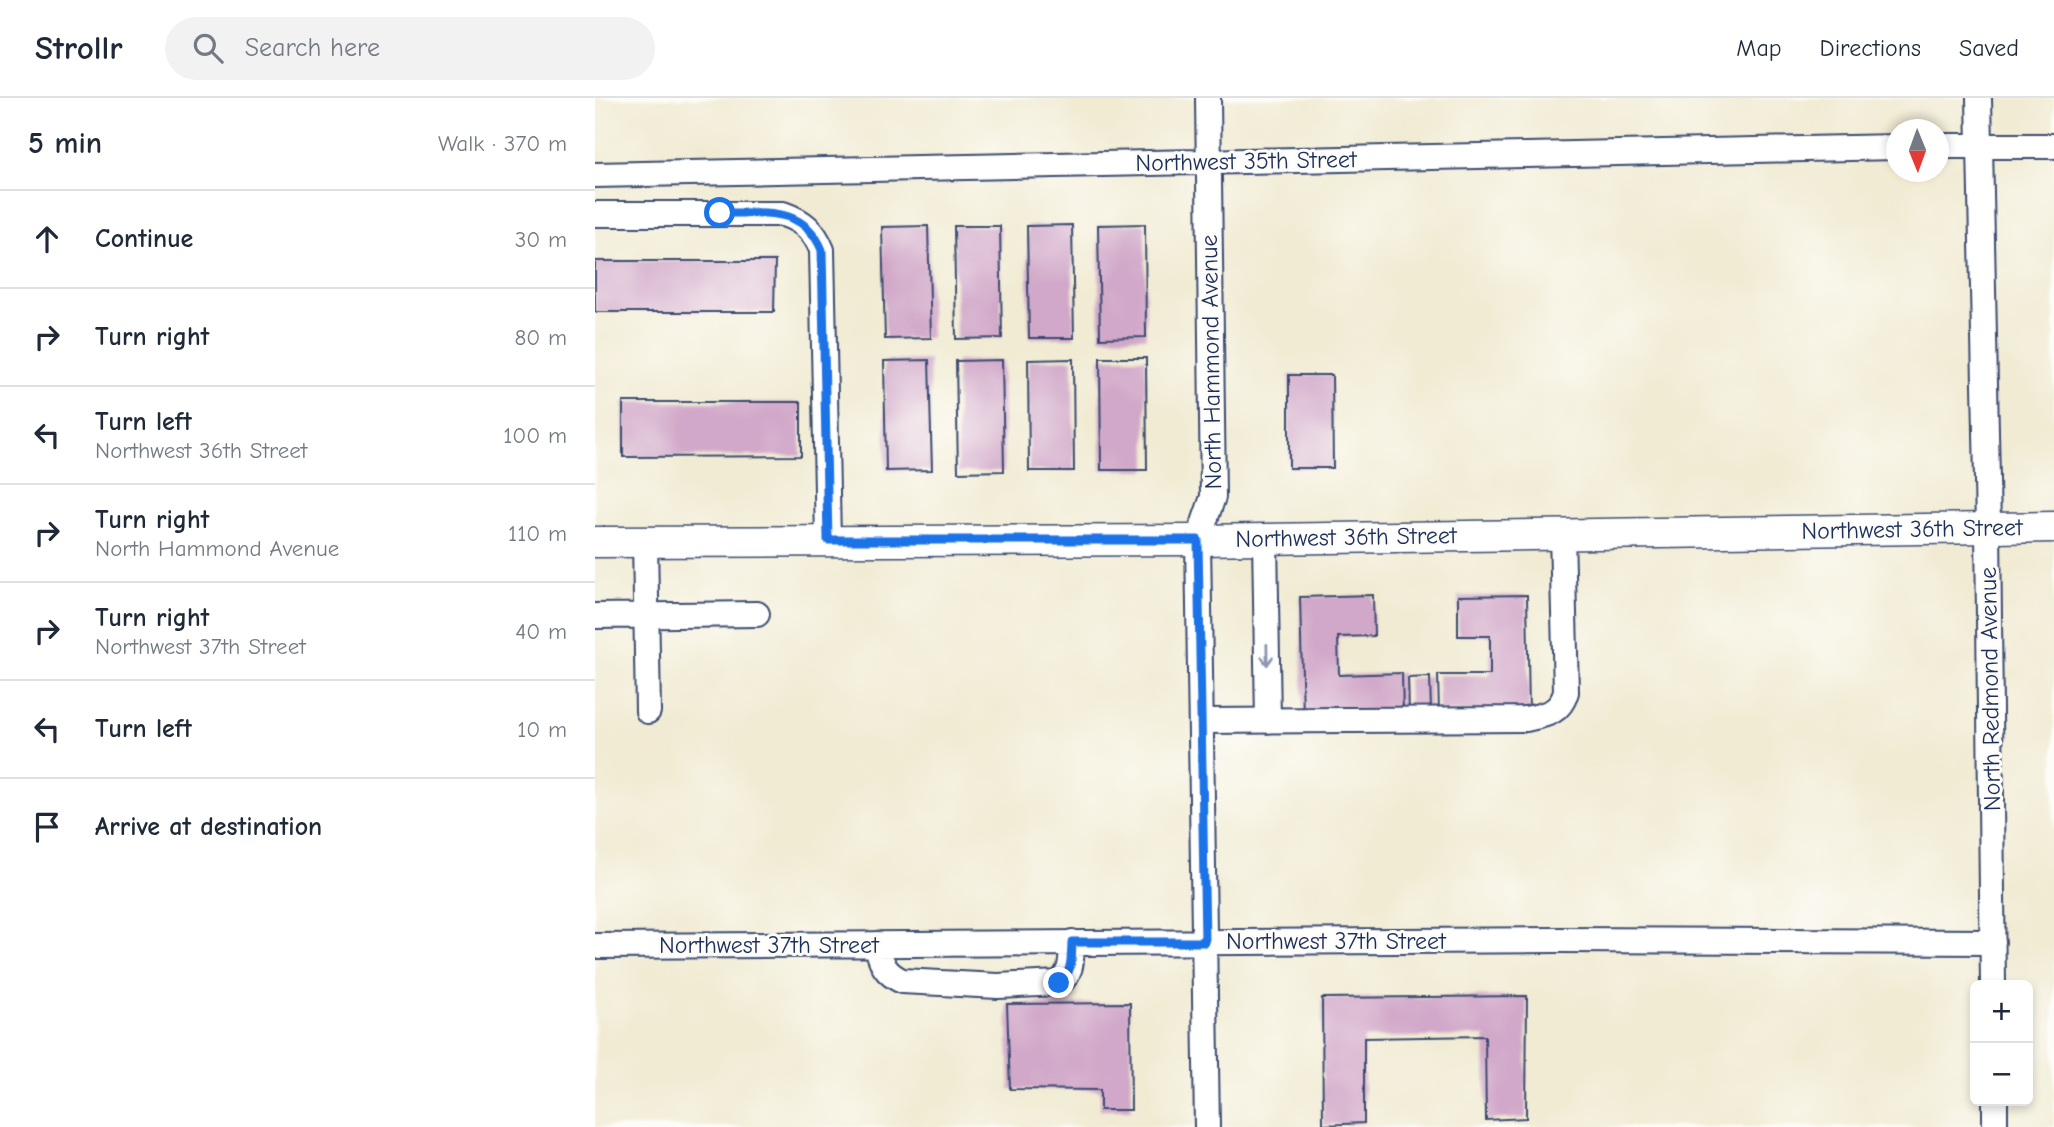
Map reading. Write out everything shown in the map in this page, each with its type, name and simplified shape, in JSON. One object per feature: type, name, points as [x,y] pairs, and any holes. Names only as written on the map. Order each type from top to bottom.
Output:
[{"type":"main road","name":"Northwest 36th Street","points":[[595,542],[1198,540],[2054,527]]},
{"type":"street","name":"North Hammond Avenue","points":[[1207,1127],[1198,540],[1213,497],[1208,98]]},
{"type":"street","name":"North Redmond Avenue","points":[[1979,98],[1993,980]]},
{"type":"street","points":[[1949,146],[2054,146]]},
{"type":"street","name":"Northwest 35th Street","points":[[595,175],[1886,147]]},
{"type":"street","points":[[595,214],[783,214],[798,219],[817,237],[822,250],[828,540]]},
{"type":"street","points":[[1201,721],[1526,719],[1548,715],[1563,703],[1566,692],[1562,534]]},
{"type":"street","points":[[1265,539],[1268,721]]},
{"type":"street","points":[[645,541],[647,711]]},
{"type":"street","points":[[595,616],[757,614]]},
{"type":"street","name":"Northwest 37th Street","points":[[595,946],[1546,940],[1993,942]]},
{"type":"street","points":[[876,944],[882,964],[890,975],[902,981],[998,986],[1059,983],[1067,977],[1071,968],[1072,942]]},
{"type":"street","points":[[1995,1106],[1995,1127]]},
{"type":"building","points":[[1145,224],[1146,337],[1100,338],[1098,225]]},
{"type":"building","points":[[1072,225],[1074,338],[1029,338],[1027,226]]},
{"type":"building","points":[[928,226],[931,338],[885,339],[882,227]]},
{"type":"building","points":[[954,226],[1000,226],[1002,338],[956,339]]},
{"type":"building","points":[[595,261],[775,261],[774,312],[595,312]]},
{"type":"building","points":[[1100,358],[1146,358],[1147,470],[1101,470]]},
{"type":"building","points":[[1073,359],[1074,471],[1029,471],[1028,360]]},
{"type":"building","points":[[929,360],[932,470],[886,471],[884,361]]},
{"type":"building","points":[[1002,360],[1004,471],[958,472],[956,361]]},
{"type":"building","points":[[1289,375],[1332,375],[1333,468],[1289,468]]},
{"type":"building","points":[[623,402],[801,402],[801,456],[623,457]]},
{"type":"building","points":[[1373,595],[1374,636],[1338,637],[1339,675],[1402,673],[1403,713],[1303,716],[1300,597]]},
{"type":"building","points":[[1527,595],[1529,712],[1439,712],[1438,675],[1490,675],[1490,636],[1458,636],[1458,596]]},
{"type":"building","points":[[1430,677],[1431,711],[1409,712],[1408,678]]},
{"type":"building","points":[[1527,996],[1526,1118],[1486,1120],[1485,1036],[1364,1038],[1364,1123],[1323,1125],[1322,998]]},
{"type":"building","points":[[1130,1003],[1131,1110],[1100,1110],[1100,1090],[1010,1089],[1007,1004]]},
{"type":"route","points":[[720,213],[783,214],[798,219],[817,237],[822,250],[828,540],[1198,540],[1205,942],[1072,942],[1071,968],[1067,977],[1059,983]]}]
